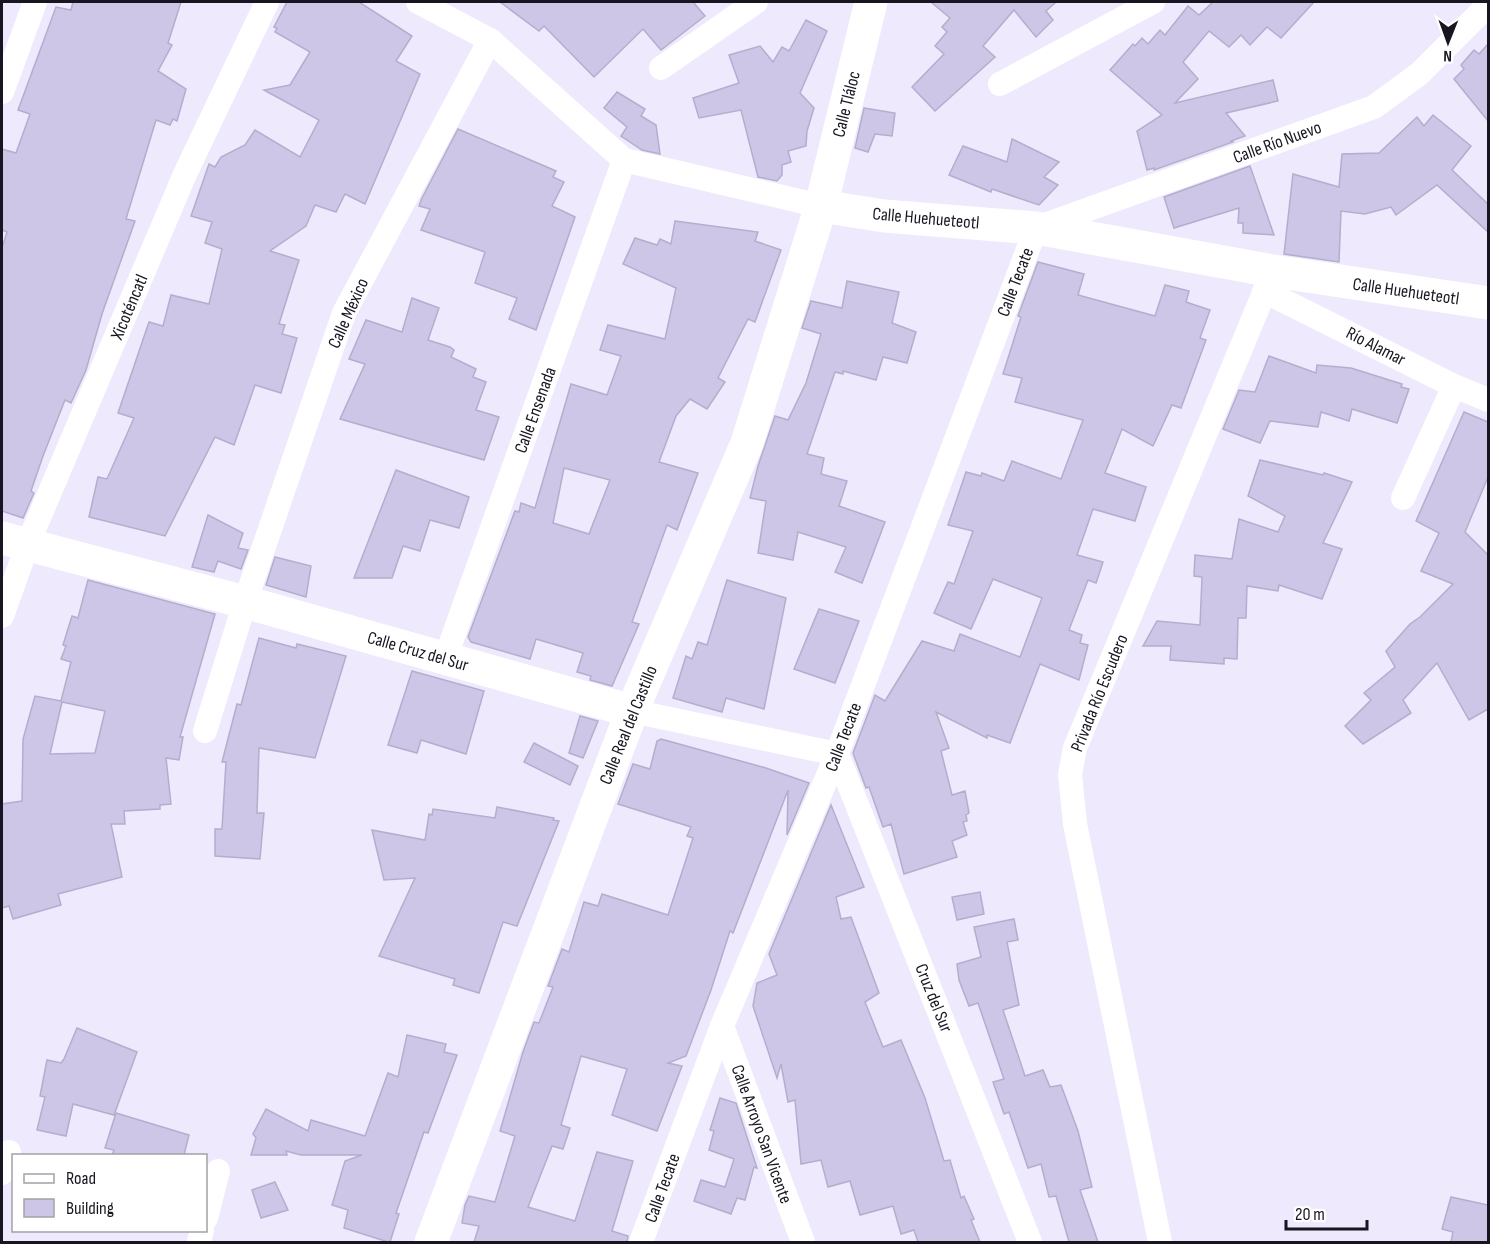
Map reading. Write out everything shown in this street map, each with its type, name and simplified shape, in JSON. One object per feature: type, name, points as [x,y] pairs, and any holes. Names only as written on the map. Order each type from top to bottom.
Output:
[{"type":"street","points":[[2,92],[35,2]]},
{"type":"street","name":"Xicoténcatl","points":[[2,616],[14,542],[267,2]]},
{"type":"street","name":"Calle Huehueteotl","points":[[418,2],[490,40],[624,160],[821,206],[884,216],[1036,228],[1268,281],[1488,303]]},
{"type":"street","points":[[661,68],[756,2]]},
{"type":"street","name":"Calle Tláloc","points":[[821,206],[871,2]]},
{"type":"street","points":[[999,84],[1153,2]]},
{"type":"street","name":"Calle Río Nuevo","points":[[1036,228],[1374,107],[1419,74],[1488,5]]},
{"type":"street","name":"Calle México","points":[[205,731],[245,602],[344,314],[490,40]]},
{"type":"street","name":"Calle Ensenada","points":[[445,660],[624,160]]},
{"type":"street","name":"Calle Real del Castillo","points":[[431,1242],[632,711],[747,443],[821,206]]},
{"type":"street","name":"Calle Tecate","points":[[641,1242],[722,1026],[837,754],[1036,228]]},
{"type":"street","name":"Río Alamar","points":[[1268,281],[1454,386],[1488,400]]},
{"type":"street","name":"Privada Río Escudero","points":[[1160,1242],[1075,824],[1070,774],[1075,748],[1268,281]]},
{"type":"street","points":[[1403,498],[1454,386]]},
{"type":"street","name":"Calle Cruz del Sur","points":[[14,542],[245,602],[632,711],[837,754]]},
{"type":"street","name":"Cruz del Sur","points":[[837,754],[1030,1242]]},
{"type":"street","name":"Calle Arroyo San Vicente","points":[[722,1026],[803,1242]]},
{"type":"street","points":[[207,1214],[218,1171]]},
{"type":"building","points":[[73,2],[181,2],[168,43],[172,45],[158,71],[186,89],[177,121],[173,119],[170,125],[156,120],[126,219],[135,221],[102,314],[86,370],[71,403],[65,400],[31,491],[34,493],[23,518],[2,511],[2,248],[7,232],[2,230],[2,149],[16,153],[30,114],[18,110],[56,7],[71,10]]},
{"type":"building","points":[[287,2],[359,2],[412,36],[396,61],[420,74],[365,204],[345,194],[336,212],[315,205],[306,226],[270,251],[299,260],[279,324],[285,325],[282,334],[297,338],[281,393],[255,385],[234,445],[215,437],[165,536],[89,517],[98,477],[107,479],[134,418],[118,413],[149,322],[163,326],[171,295],[209,304],[222,249],[205,243],[212,222],[191,216],[209,164],[215,167],[221,157],[245,145],[255,130],[300,157],[319,120],[264,90],[290,85],[310,52],[275,32],[277,28],[274,27]]},
{"type":"building","points":[[500,2],[693,2],[705,16],[661,50],[643,29],[594,77],[544,26],[539,31]]},
{"type":"building","points":[[931,2],[1056,2],[1046,11],[1053,20],[1036,37],[1014,10],[983,46],[995,57],[935,111],[912,87],[944,54],[935,46],[947,32],[942,27],[950,18]]},
{"type":"building","points":[[1213,2],[1314,2],[1281,38],[1267,27],[1250,45],[1241,35],[1229,47],[1209,31],[1183,62],[1198,79],[1175,103],[1273,80],[1278,101],[1226,113],[1245,136],[1154,170],[1154,168],[1147,170],[1137,131],[1162,115],[1110,70],[1133,44],[1135,46],[1142,38],[1148,44],[1160,30],[1165,35],[1188,6],[1199,15]]},
{"type":"building","points":[[806,20],[827,31],[800,93],[814,108],[807,131],[806,146],[788,151],[791,162],[782,165],[782,175],[777,181],[758,177],[741,110],[699,118],[693,98],[739,83],[729,55],[760,46],[773,62],[782,47],[789,51]]},
{"type":"building","points":[[1488,44],[1488,121],[1454,79],[1464,69],[1461,65],[1474,50],[1479,54]]},
{"type":"building","points":[[617,92],[645,109],[641,116],[656,125],[660,154],[642,150],[621,136],[627,127],[604,108]]},
{"type":"building","points":[[864,108],[895,113],[892,136],[875,134],[868,152],[855,148]]},
{"type":"building","points":[[1433,115],[1471,146],[1452,170],[1488,204],[1488,232],[1437,185],[1396,215],[1391,207],[1365,214],[1341,211],[1339,262],[1284,254],[1293,174],[1339,187],[1342,154],[1379,153],[1417,117],[1424,126]]},
{"type":"building","points":[[458,129],[556,171],[553,177],[564,182],[552,206],[575,217],[536,330],[509,319],[517,298],[475,283],[485,252],[421,230],[430,209],[419,206]]},
{"type":"building","points":[[1012,139],[1059,162],[1044,177],[1058,185],[1039,205],[992,189],[991,192],[949,175],[963,146],[1007,162]]},
{"type":"building","points":[[1250,166],[1274,235],[1243,233],[1243,223],[1238,223],[1239,208],[1174,228],[1164,197]]},
{"type":"building","points":[[675,221],[758,232],[755,241],[781,250],[755,322],[748,319],[718,378],[725,382],[707,409],[690,399],[676,416],[659,462],[698,473],[677,530],[667,525],[632,622],[639,624],[612,686],[590,680],[591,676],[577,672],[583,653],[536,639],[530,659],[471,642],[468,637],[515,511],[519,512],[521,503],[535,508],[571,384],[607,395],[621,356],[600,350],[608,325],[665,339],[676,288],[623,264],[635,238],[657,245],[660,239],[671,244]],"holes":[[[564,468],[610,480],[589,534],[553,523]]]},
{"type":"building","points":[[1038,262],[1084,274],[1078,295],[1155,316],[1165,285],[1189,291],[1186,302],[1210,310],[1200,338],[1206,340],[1181,408],[1172,405],[1153,446],[1122,429],[1105,473],[1146,487],[1135,521],[1093,509],[1077,555],[1103,562],[1096,583],[1088,580],[1069,630],[1082,635],[1080,643],[1088,645],[1079,680],[1040,664],[1010,743],[987,735],[987,738],[936,712],[949,748],[941,751],[952,795],[965,791],[969,813],[966,815],[967,821],[963,822],[967,835],[952,841],[957,857],[904,874],[891,824],[883,827],[869,787],[866,788],[853,753],[875,695],[885,701],[922,641],[954,651],[960,634],[1020,657],[1042,598],[993,579],[971,629],[934,613],[948,582],[954,584],[973,531],[948,525],[966,472],[981,476],[982,473],[1004,481],[1012,461],[1061,479],[1083,420],[1015,402],[1022,378],[1003,374],[1021,317],[1018,316]]},
{"type":"building","points":[[847,281],[899,292],[892,323],[916,332],[907,363],[883,357],[876,380],[843,371],[843,374],[835,372],[807,454],[824,458],[821,474],[847,481],[839,506],[885,522],[862,583],[835,572],[846,547],[798,532],[793,560],[758,553],[766,501],[750,498],[775,416],[788,420],[806,383],[821,334],[802,328],[811,301],[842,308]]},
{"type":"building","points":[[412,298],[439,308],[428,340],[450,347],[454,350],[451,357],[476,369],[473,377],[486,382],[476,410],[499,417],[484,460],[340,419],[365,364],[349,359],[366,320],[402,332]]},
{"type":"building","points":[[1269,356],[1316,373],[1317,365],[1351,368],[1402,384],[1401,387],[1409,389],[1397,423],[1352,409],[1349,421],[1321,412],[1318,427],[1270,421],[1260,443],[1223,429],[1239,390],[1255,392]]},
{"type":"building","points":[[1464,412],[1488,422],[1488,477],[1465,532],[1488,555],[1488,709],[1469,720],[1437,663],[1403,700],[1411,713],[1363,744],[1345,726],[1371,700],[1364,693],[1395,667],[1386,651],[1410,624],[1453,584],[1421,571],[1439,533],[1416,521]]},
{"type":"building","points":[[1260,460],[1323,475],[1324,473],[1352,482],[1323,543],[1342,549],[1322,599],[1279,585],[1278,591],[1247,586],[1246,618],[1238,618],[1237,659],[1224,658],[1224,664],[1170,660],[1171,646],[1143,646],[1157,621],[1200,625],[1202,577],[1194,576],[1195,555],[1232,559],[1239,519],[1278,532],[1285,516],[1248,496]]},
{"type":"building","points":[[396,470],[469,497],[459,528],[430,520],[420,551],[403,546],[392,578],[354,578]]},
{"type":"building","points":[[208,515],[243,533],[238,548],[248,550],[241,569],[218,561],[214,572],[192,567]]},
{"type":"building","points":[[275,557],[311,566],[306,597],[266,585]]},
{"type":"building","points":[[88,580],[215,614],[180,737],[183,737],[179,760],[166,758],[171,804],[160,805],[160,809],[124,811],[125,824],[111,824],[122,877],[58,894],[61,905],[13,919],[9,906],[2,908],[2,804],[22,801],[23,739],[35,696],[61,701],[71,662],[61,659],[66,646],[63,645],[72,616],[78,618]],"holes":[[[62,702],[105,711],[95,753],[50,754]]]},
{"type":"building","points":[[727,580],[786,598],[764,709],[726,698],[722,712],[673,698],[686,656],[692,659],[698,642],[707,645]]},
{"type":"building","points":[[819,609],[859,621],[835,683],[794,669]]},
{"type":"building","points":[[259,638],[296,648],[297,644],[346,656],[315,758],[259,748],[257,813],[264,813],[260,859],[215,856],[215,829],[222,829],[226,762],[222,762],[237,704],[241,705]]},
{"type":"building","points":[[412,671],[484,691],[466,754],[421,740],[417,753],[388,745]]},
{"type":"building","points":[[580,716],[598,721],[583,758],[569,753]]},
{"type":"building","points":[[661,739],[766,768],[809,783],[787,835],[788,790],[733,933],[730,931],[686,1056],[668,1063],[682,1066],[657,1131],[612,1115],[627,1069],[581,1056],[561,1125],[570,1128],[563,1149],[552,1146],[528,1207],[575,1221],[597,1152],[633,1161],[612,1231],[628,1236],[627,1242],[474,1242],[479,1226],[462,1223],[465,1205],[469,1196],[495,1202],[515,1136],[500,1131],[523,1052],[534,1022],[539,1023],[553,987],[548,986],[562,949],[569,952],[584,902],[598,906],[602,894],[668,915],[693,838],[687,836],[691,827],[618,804],[633,764],[650,769],[657,741]]},
{"type":"building","points":[[534,743],[578,766],[570,785],[524,762]]},
{"type":"building","points":[[831,805],[864,887],[836,897],[841,919],[851,917],[879,993],[865,1002],[883,1047],[901,1040],[925,1098],[944,1161],[950,1160],[961,1198],[964,1196],[974,1219],[971,1220],[980,1242],[918,1242],[914,1230],[901,1234],[893,1206],[860,1215],[850,1181],[828,1187],[821,1160],[801,1164],[795,1100],[788,1102],[781,1064],[777,1078],[753,1006],[757,983],[777,975],[769,954]]},
{"type":"building","points":[[497,807],[554,818],[553,820],[559,821],[517,926],[503,922],[479,993],[453,985],[455,979],[379,956],[415,878],[384,880],[372,830],[425,840],[429,814],[432,815],[433,809],[495,818]]},
{"type":"building","points":[[980,892],[984,914],[957,920],[952,897]]},
{"type":"building","points":[[1014,919],[1018,940],[1007,942],[1019,1005],[1003,1010],[1025,1076],[1043,1070],[1050,1087],[1061,1085],[1078,1131],[1092,1187],[1080,1190],[1098,1242],[1069,1242],[1056,1196],[1049,1197],[1041,1164],[1028,1168],[1009,1112],[1004,1114],[993,1082],[1004,1079],[978,1003],[969,1006],[959,980],[957,964],[981,957],[974,927]]},
{"type":"building","points":[[77,1028],[137,1052],[114,1115],[73,1104],[66,1136],[37,1130],[45,1097],[40,1096],[47,1060],[61,1063]]},
{"type":"building","points":[[407,1035],[446,1044],[444,1052],[457,1055],[428,1133],[424,1132],[396,1213],[399,1214],[390,1242],[388,1242],[344,1228],[348,1210],[332,1205],[345,1161],[362,1155],[301,1155],[286,1151],[287,1155],[251,1155],[256,1138],[253,1134],[266,1109],[308,1131],[311,1120],[365,1136],[388,1073],[398,1077]]},
{"type":"building","points":[[720,1098],[736,1103],[757,1168],[754,1167],[745,1200],[737,1198],[731,1214],[694,1201],[701,1180],[725,1187],[734,1159],[709,1150],[714,1131],[710,1130]]},
{"type":"building","points":[[116,1113],[189,1135],[184,1154],[112,1154],[114,1150],[105,1148]]},
{"type":"building","points":[[275,1182],[288,1210],[261,1218],[252,1190]]},
{"type":"building","points":[[1451,1197],[1488,1205],[1488,1242],[1451,1242],[1453,1232],[1442,1229]]}]
